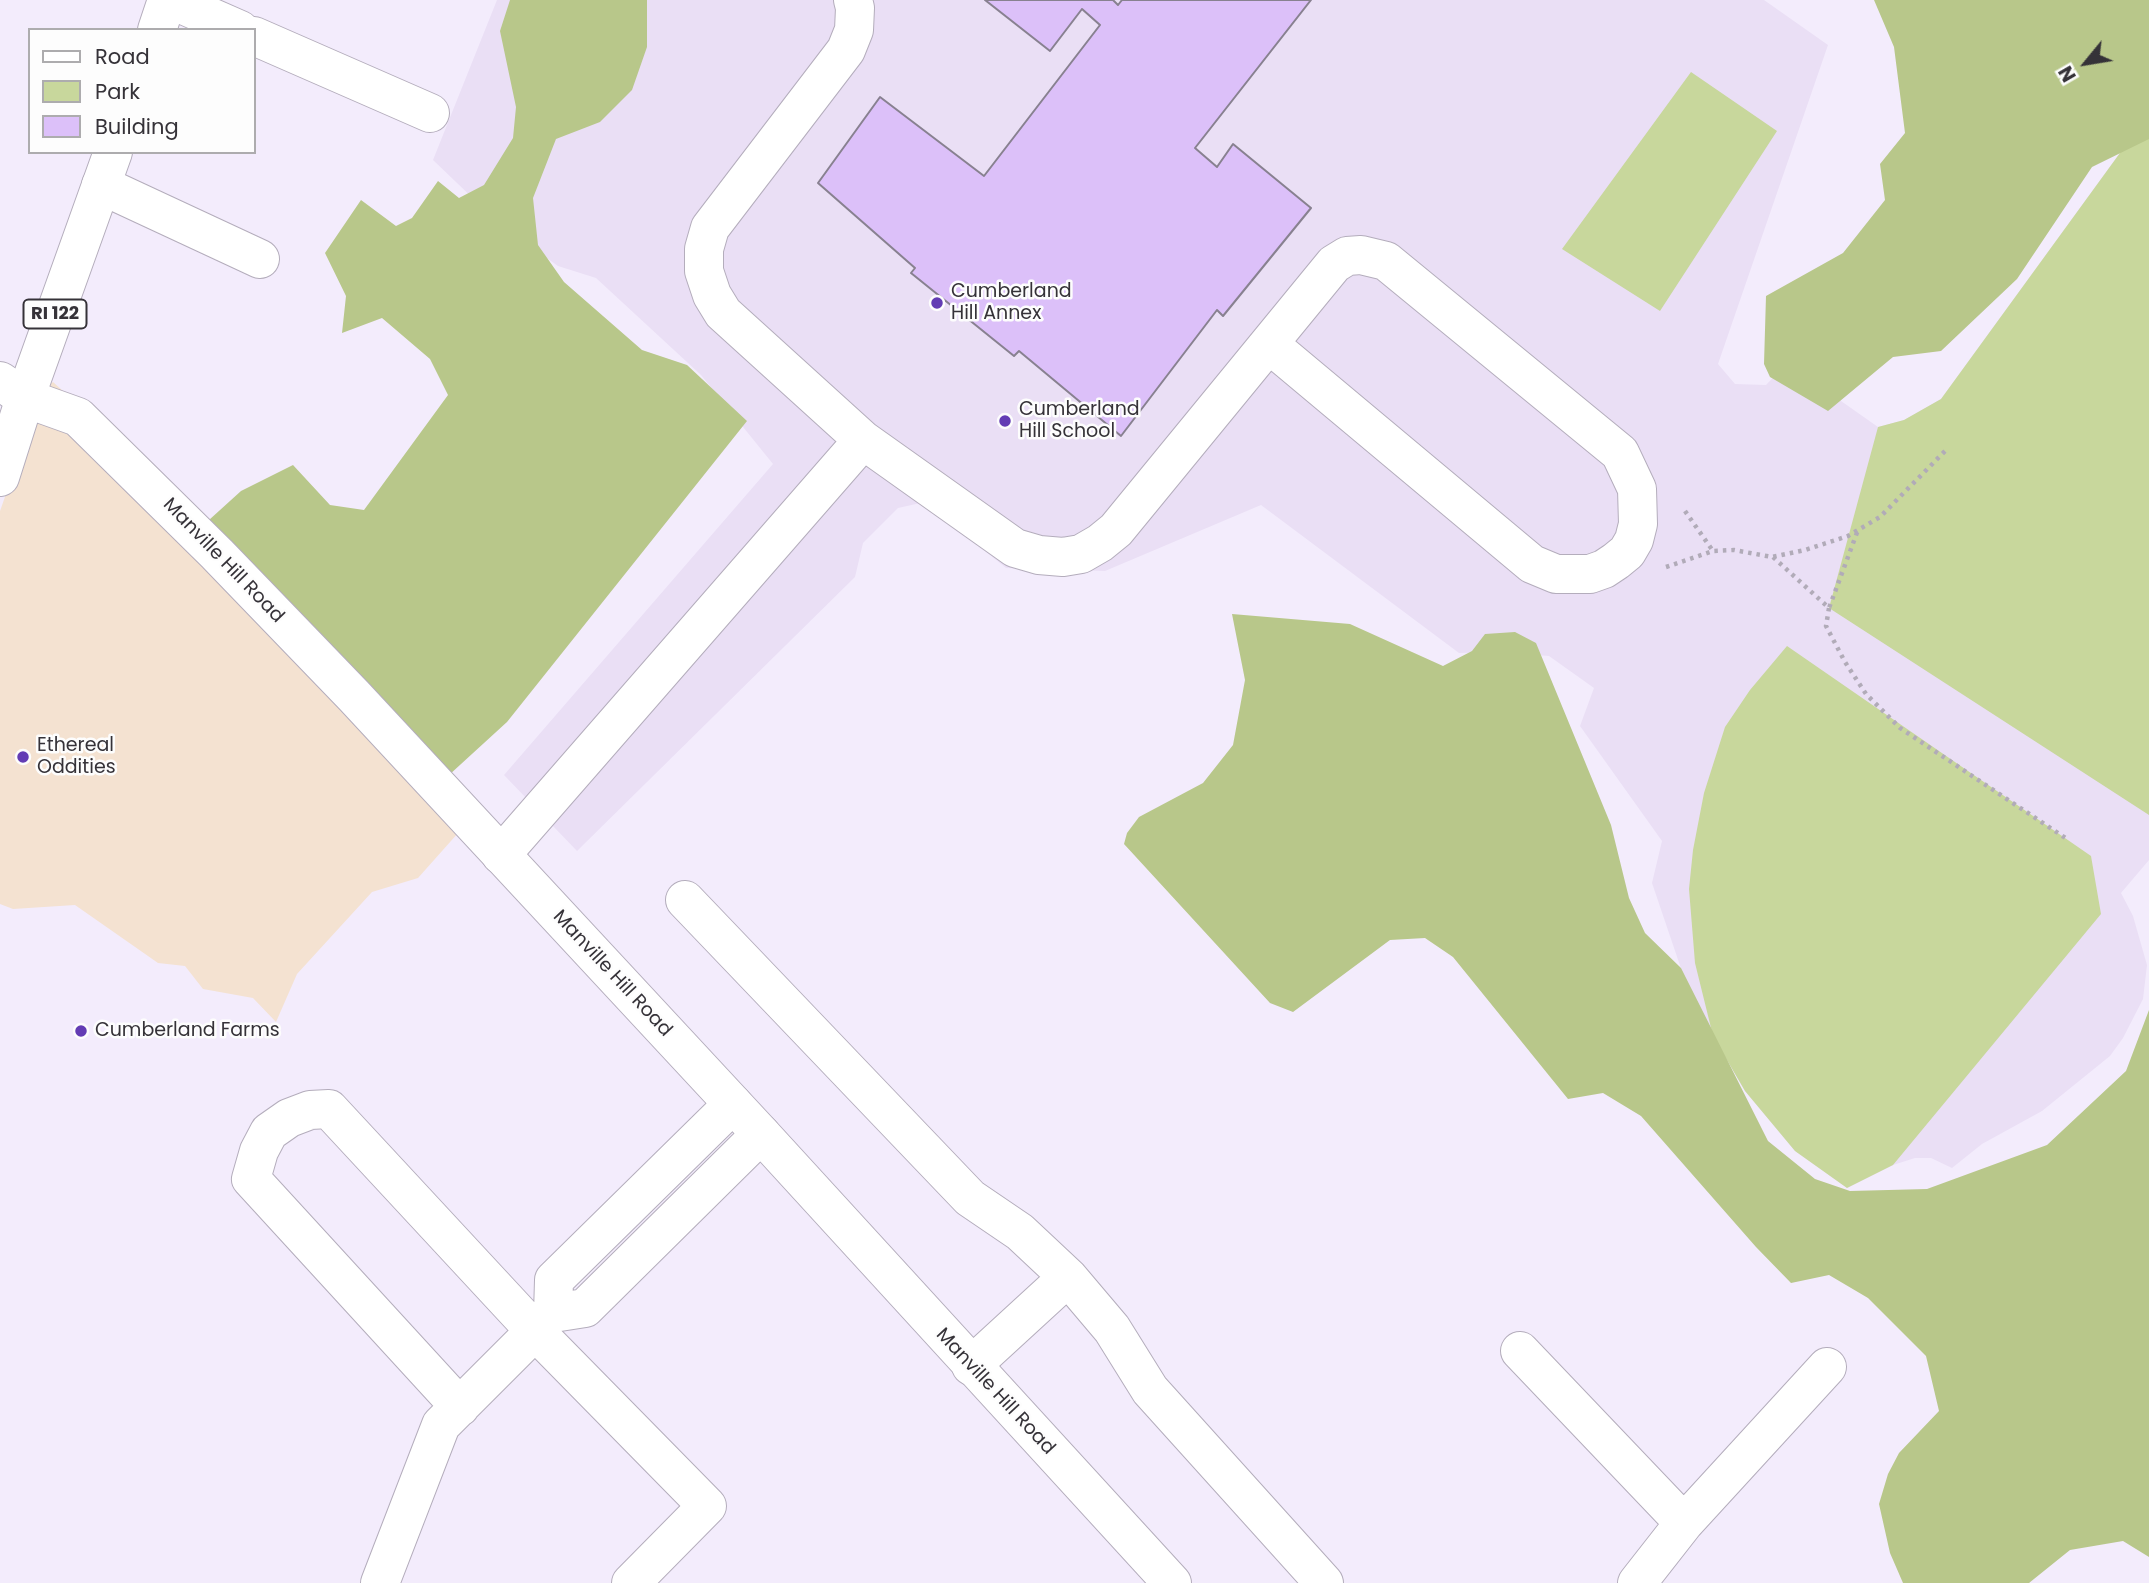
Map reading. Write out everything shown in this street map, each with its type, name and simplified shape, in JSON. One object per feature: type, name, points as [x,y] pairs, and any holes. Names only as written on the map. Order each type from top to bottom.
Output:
[{"type":"main road","points":[[158,28],[169,0],[235,28]]},
{"type":"main road","points":[[853,0],[854,30],[846,50],[710,228],[704,271],[712,295],[723,313],[863,440],[1015,548],[1039,555],[1081,554],[1116,530],[1334,264],[1347,256],[1361,255],[1386,261],[1620,453],[1637,489],[1639,524],[1634,540],[1627,552],[1616,561],[1590,574],[1556,574],[1532,564],[1269,344]]},
{"type":"main road","points":[[256,37],[430,113]]},
{"type":"main road","points":[[107,169],[260,259]]},
{"type":"main road","name":"RI 122","points":[[0,477],[13,390],[107,169]]},
{"type":"main road","name":"Manville Hill Road","points":[[13,390],[78,417],[217,554],[354,696],[761,1134],[1172,1583]]},
{"type":"main road","points":[[501,855],[863,440]]},
{"type":"main road","points":[[685,900],[970,1198],[1020,1233],[1068,1277],[1112,1329],[1150,1390],[1324,1583]]},
{"type":"main road","points":[[544,1322],[554,1280],[733,1104]]},
{"type":"main road","points":[[460,1407],[251,1179],[259,1151],[269,1132],[289,1118],[310,1110],[329,1109],[544,1322],[707,1506],[631,1583]]},
{"type":"main road","points":[[380,1583],[441,1425],[544,1322],[585,1308],[761,1134]]},
{"type":"main road","points":[[971,1366],[1068,1277]]},
{"type":"main road","points":[[1520,1351],[1684,1523]]},
{"type":"main road","points":[[1636,1583],[1684,1523],[1827,1367]]},
{"type":"path","points":[[1666,567],[1713,551],[1734,550],[1772,556],[1805,550],[1848,536],[1880,517],[1948,448]]},
{"type":"path","points":[[1685,511],[1713,551]]},
{"type":"path","points":[[1858,530],[1829,608],[1826,626],[1866,694],[1900,729],[2067,839]]},
{"type":"path","points":[[1772,556],[1829,608]]},
{"type":"shaded area","points":[[497,0],[1764,0],[1828,45],[1718,364],[1735,384],[1766,385],[1787,363],[1878,427],[1904,420],[1941,399],[2149,113],[2149,860],[2121,893],[2133,916],[2147,965],[2143,999],[2123,1038],[2110,1056],[2042,1111],[1982,1144],[1952,1168],[1931,1158],[1915,1158],[1893,1165],[1847,1188],[1795,1151],[1745,1091],[1691,998],[1652,883],[1662,841],[1580,726],[1594,688],[1549,656],[1498,652],[1459,653],[1261,505],[1105,571],[1006,568],[925,502],[898,508],[863,543],[855,577],[577,851],[504,775],[773,464],[701,375],[596,278],[558,266],[503,227],[433,160]]},
{"type":"shaded area","points":[[53,382],[191,506],[475,814],[418,878],[372,892],[297,974],[276,1022],[253,998],[203,989],[185,966],[158,963],[75,905],[13,909],[0,904],[0,511],[43,389]]},
{"type":"green space","points":[[510,0],[647,0],[647,47],[632,90],[600,122],[556,139],[533,198],[538,245],[564,282],[642,350],[687,365],[747,421],[507,722],[449,775],[209,520],[241,491],[293,465],[330,505],[364,510],[448,395],[430,359],[382,318],[342,333],[346,296],[325,253],[361,200],[396,226],[412,218],[438,181],[459,198],[484,185],[513,138],[516,107],[500,31]]},
{"type":"green space","points":[[1874,0],[2149,0],[2149,139],[2092,167],[2017,279],[1941,351],[1893,357],[1828,411],[1770,377],[1764,364],[1766,296],[1843,253],[1885,200],[1880,164],[1905,133],[1894,47]]},
{"type":"green space","points":[[1691,72],[1777,131],[1660,311],[1562,249]]},
{"type":"green space","points":[[2149,113],[2149,815],[1829,608],[1878,427],[1904,420],[1941,399]]},
{"type":"green space","points":[[1232,614],[1350,624],[1443,666],[1472,651],[1485,634],[1515,632],[1536,643],[1611,825],[1629,898],[1645,933],[1681,968],[1768,1141],[1815,1179],[1850,1191],[1927,1189],[2047,1145],[2126,1071],[2149,1010],[2149,1557],[2123,1541],[2070,1550],[2029,1583],[1903,1583],[1890,1553],[1879,1504],[1888,1474],[1899,1453],[1939,1411],[1926,1356],[1868,1298],[1829,1275],[1791,1283],[1641,1116],[1603,1093],[1568,1099],[1453,957],[1425,938],[1390,940],[1293,1012],[1270,1003],[1124,844],[1127,833],[1139,817],[1203,783],[1233,745],[1245,680]]},
{"type":"green space","points":[[1787,646],[2091,856],[2101,914],[1893,1165],[1847,1188],[1795,1151],[1745,1091],[1713,1036],[1695,963],[1689,889],[1704,793],[1725,727],[1750,690]]},
{"type":"building","points":[[985,0],[1113,0],[1118,5],[1122,0],[1311,0],[1195,148],[1217,167],[1233,144],[1311,208],[1223,316],[1217,310],[1121,436],[1019,351],[1014,356],[911,273],[915,268],[818,183],[880,97],[984,176],[1100,25],[1082,9],[1050,51]]},
{"type":"place","name":"Cumberland Hill Annex","points":[[937,303]]},
{"type":"place","name":"Cumberland Hill School","points":[[1005,421]]},
{"type":"place","name":"Ethereal Oddities","points":[[23,757]]},
{"type":"place","name":"Cumberland Farms","points":[[81,1031]]}]
